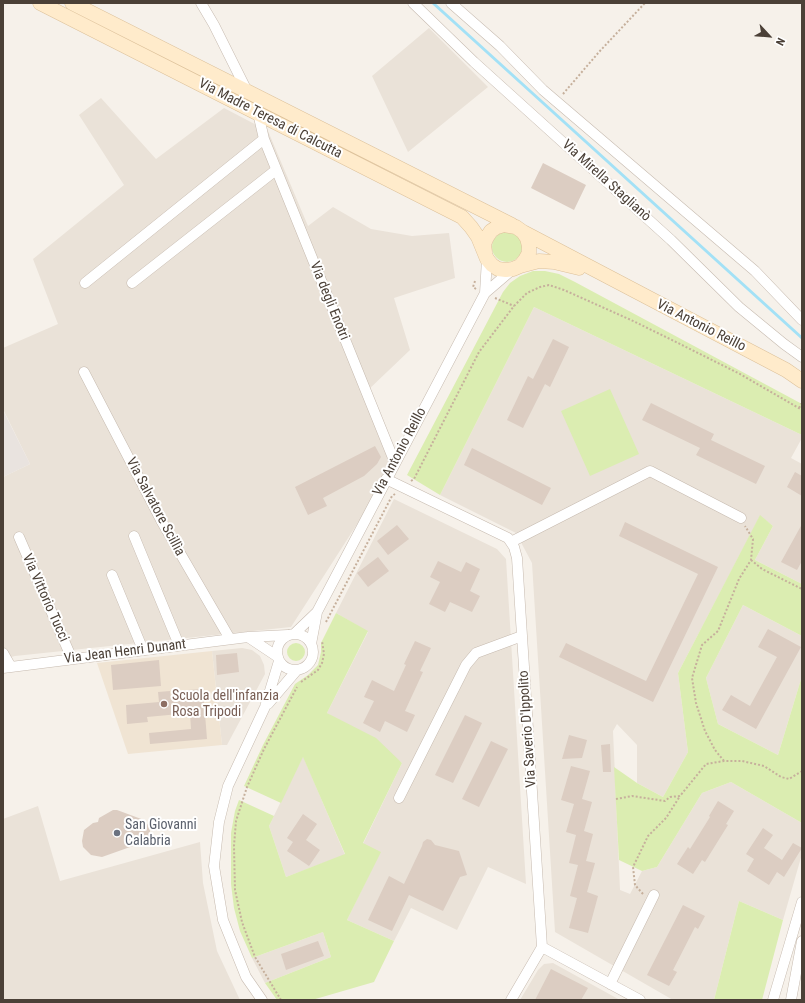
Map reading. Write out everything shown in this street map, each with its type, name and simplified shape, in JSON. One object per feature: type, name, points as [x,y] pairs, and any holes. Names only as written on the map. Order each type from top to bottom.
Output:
[{"type":"main road","name":"Via Madre Teresa di Calcutta","points":[[40,3],[462,217],[471,227],[486,256]]},
{"type":"main road","name":"Via Madre Teresa di Calcutta","points":[[72,3],[518,229]]},
{"type":"main road","points":[[504,225],[518,229],[527,238],[529,246],[525,260],[517,268],[506,270],[498,269],[492,265],[486,256],[484,244],[487,237],[491,231],[504,225]]},
{"type":"main road","name":"Via Antonio Reillo","points":[[518,229],[599,273],[786,370],[802,381]]},
{"type":"main road","name":"Via Antonio Reillo","points":[[517,268],[539,261],[554,262],[599,273]]},
{"type":"street","points":[[201,3],[214,25],[247,91]]},
{"type":"street","name":"Via Mirella Staglianò","points":[[413,3],[474,62],[671,240],[739,307],[802,357]]},
{"type":"street","points":[[451,3],[500,46],[543,90],[755,271],[802,320]]},
{"type":"street","name":"Via degli Enotri","points":[[258,113],[264,139],[276,170],[395,463]]},
{"type":"street","points":[[85,283],[264,139]]},
{"type":"street","points":[[132,283],[276,170]]},
{"type":"street","name":"Via Antonio Reillo","points":[[485,293],[486,256]]},
{"type":"street","name":"Via Antonio Reillo","points":[[311,644],[317,612],[485,293],[517,268]]},
{"type":"street","name":"Via Salvatore Scillìa","points":[[84,372],[162,522],[230,639]]},
{"type":"street","points":[[386,479],[508,538],[511,542],[650,471],[741,518]]},
{"type":"street","points":[[134,536],[179,645]]},
{"type":"street","name":"Via Vittorio Tucci","points":[[19,537],[72,659]]},
{"type":"street","name":"Via Saverio D'Ippolito","points":[[511,542],[517,558],[542,947]]},
{"type":"street","points":[[112,575],[143,650]]},
{"type":"street","name":"Via Antonio Reillo","points":[[291,635],[317,612]]},
{"type":"street","points":[[248,637],[278,659],[287,668],[297,670],[303,668],[311,661],[313,655],[311,644],[304,637],[291,635],[283,639],[279,644],[277,650],[278,659],[265,707],[228,786],[219,822],[214,866],[223,920],[246,977],[262,1000]]},
{"type":"street","name":"Via Jean Henri Dunant","points":[[7,667],[230,639],[291,635]]},
{"type":"street","points":[[399,798],[466,664],[476,653],[522,636]]},
{"type":"street","points":[[3,653],[7,667]]},
{"type":"street","points":[[265,707],[297,670]]},
{"type":"street","points":[[610,984],[652,899]]},
{"type":"street","points":[[773,1000],[802,902]]},
{"type":"street","points":[[791,1000],[802,941]]},
{"type":"street","points":[[511,1000],[542,947],[640,1000]]},
{"type":"path","points":[[557,101],[599,52],[645,3]]},
{"type":"path","points":[[325,624],[392,496],[414,479],[479,352],[514,306],[527,293],[549,285],[564,290],[670,338],[740,374],[801,409],[802,403]]},
{"type":"path","points":[[724,761],[715,750],[705,731],[696,703],[692,678],[702,645],[718,631],[739,579],[751,560],[753,539],[741,518]]},
{"type":"path","points":[[751,560],[762,569],[802,589]]},
{"type":"path","points":[[281,1000],[254,957],[242,922],[235,890],[234,846],[236,821],[247,787],[264,749],[296,688],[300,682],[318,670],[322,663],[324,654],[322,636]]},
{"type":"path","points":[[652,899],[635,885],[633,867],[648,836],[666,818],[680,796],[706,764],[724,761],[742,761],[764,766],[781,777],[789,779],[802,771]]},
{"type":"path","points":[[616,799],[632,796],[665,801],[670,797],[680,796]]},
{"type":"shaded area","points":[[429,28],[488,87],[408,152],[372,76]]},
{"type":"shaded area","points":[[101,98],[156,159],[224,108],[268,131],[308,226],[333,207],[371,229],[412,236],[449,233],[455,278],[394,298],[410,350],[366,392],[395,463],[291,627],[15,656],[3,659],[3,477],[30,464],[3,409],[3,348],[58,324],[33,259],[124,185],[79,115]]},
{"type":"shaded area","points":[[534,307],[802,435],[802,438],[791,458],[802,464],[802,584],[755,560],[773,526],[760,516],[678,673],[688,752],[663,797],[637,783],[637,745],[617,724],[613,731],[620,890],[630,894],[642,871],[657,867],[702,793],[731,782],[802,823],[802,854],[783,920],[739,901],[714,1000],[673,1000],[555,932],[532,563],[516,533],[440,495]]},
{"type":"shaded area","points":[[3,411],[30,464],[3,477]]},
{"type":"shaded area","points":[[394,499],[497,549],[506,559],[526,884],[488,867],[457,930],[411,908],[394,941],[347,920],[380,852],[363,844],[402,763],[327,713],[368,632],[336,613]]},
{"type":"shaded area","points":[[743,605],[802,636],[802,676],[778,755],[718,724],[706,678]]},
{"type":"shaded area","points":[[242,648],[252,650],[260,656],[264,665],[265,674],[227,745],[222,745],[212,651]]},
{"type":"shaded area","name":"Scuola dell'infanzia Rosa Tripodi","points":[[212,651],[222,745],[128,754],[97,663]]},
{"type":"shaded area","points":[[303,756],[345,855],[286,877],[269,826]]},
{"type":"shaded area","points":[[38,806],[60,881],[200,842],[203,883],[217,951],[240,1000],[3,1000],[3,819]]},
{"type":"shaded area","points":[[323,932],[331,957],[265,983],[252,958]]},
{"type":"shaded area","points":[[553,963],[620,1000],[520,1000],[538,970],[544,964]]},
{"type":"green space","points":[[507,232],[517,237],[522,247],[517,257],[507,262],[497,257],[492,247],[497,237]]},
{"type":"green space","points":[[533,271],[545,271],[559,274],[802,404],[802,435],[534,307],[440,495],[407,475],[503,292],[510,283],[520,276]]},
{"type":"green space","points":[[610,389],[639,454],[590,476],[561,411]]},
{"type":"green space","points":[[760,515],[773,526],[755,560],[802,584],[802,636],[743,605],[706,678],[718,724],[778,755],[802,676],[802,823],[731,782],[702,793],[657,867],[642,871],[619,860],[614,767],[637,783],[663,797],[688,752],[678,673]]},
{"type":"green space","points":[[336,613],[368,631],[327,713],[376,738],[402,763],[363,843],[381,852],[347,920],[394,941],[374,982],[312,1000],[277,1000],[265,983],[331,957],[323,932],[252,958],[240,931],[234,908],[231,884],[231,833],[235,811],[239,800],[274,816],[269,826],[286,877],[345,854],[303,757],[281,803],[244,786],[263,745],[295,684],[308,675],[318,665],[321,652],[321,643]]},
{"type":"green space","points":[[296,643],[302,646],[305,652],[302,658],[296,661],[290,658],[287,652],[290,646]]},
{"type":"green space","points":[[739,901],[783,920],[762,1000],[714,1000]]},
{"type":"building","points":[[543,163],[586,185],[574,210],[531,188]]},
{"type":"building","points":[[553,339],[569,347],[550,387],[545,384],[523,428],[507,420],[528,376],[533,379]]},
{"type":"building","points":[[651,403],[714,434],[711,440],[765,466],[756,484],[696,455],[700,448],[642,420]]},
{"type":"building","points":[[375,446],[381,457],[377,464],[364,476],[323,498],[327,506],[308,515],[295,487]]},
{"type":"building","points":[[472,448],[551,488],[542,505],[464,465]]},
{"type":"building","points":[[795,472],[802,476],[802,496],[787,487]]},
{"type":"building","points":[[625,522],[718,567],[653,702],[559,657],[566,643],[646,681],[698,574],[619,536]]},
{"type":"building","points":[[802,524],[802,561],[797,570],[781,562]]},
{"type":"building","points":[[397,525],[409,539],[388,555],[377,541]]},
{"type":"building","points":[[378,557],[389,571],[368,587],[357,573]]},
{"type":"building","points":[[438,561],[461,572],[466,562],[480,569],[470,591],[480,596],[472,612],[450,602],[445,612],[429,604],[440,582],[430,577]]},
{"type":"building","points":[[768,629],[801,647],[756,729],[722,710],[731,695],[750,706],[777,657],[758,647]]},
{"type":"building","points":[[415,641],[431,648],[420,671],[423,672],[405,711],[415,715],[407,732],[385,721],[380,732],[363,723],[374,701],[364,697],[372,680],[394,691],[406,665],[404,664]]},
{"type":"building","points":[[237,653],[239,672],[217,675],[216,655]]},
{"type":"building","points":[[159,660],[161,686],[113,690],[111,665]]},
{"type":"building","points":[[203,689],[207,739],[150,744],[149,733],[191,729],[190,713],[147,717],[148,722],[127,724],[126,705],[159,702],[158,692],[170,691],[171,700],[189,699],[188,690]]},
{"type":"building","points":[[465,715],[482,723],[453,783],[435,775]]},
{"type":"building","points":[[569,735],[587,740],[582,758],[562,759]]},
{"type":"building","points":[[491,741],[508,749],[479,807],[462,799]]},
{"type":"building","points":[[610,744],[611,772],[603,772],[601,745]]},
{"type":"building","points":[[571,766],[590,771],[582,799],[592,802],[584,831],[593,834],[586,861],[595,863],[587,892],[598,896],[588,933],[569,928],[577,898],[570,896],[578,865],[569,863],[576,835],[566,832],[574,804],[561,800]]},
{"type":"building","points":[[718,801],[734,811],[726,824],[728,825],[705,862],[702,860],[693,874],[677,864],[688,847],[690,849]]},
{"type":"building","name":"San Giovanni Calabria","points":[[113,810],[117,810],[144,820],[149,826],[150,836],[147,841],[102,857],[91,855],[83,847],[82,841],[84,830],[93,823],[98,822],[99,818]]},
{"type":"building","points":[[303,814],[317,824],[306,840],[320,850],[309,866],[287,851],[293,842],[287,838]]},
{"type":"building","points":[[763,828],[773,835],[764,848],[782,860],[793,843],[802,848],[784,877],[777,872],[769,885],[747,871],[754,859],[746,854]]},
{"type":"building","points":[[427,839],[431,840],[435,845],[459,851],[467,875],[460,877],[443,911],[409,895],[392,931],[368,920],[389,876],[404,884],[423,842]]},
{"type":"building","points":[[683,905],[705,916],[698,929],[695,927],[673,970],[677,972],[669,986],[647,975]]},
{"type":"building","points":[[318,941],[324,956],[286,970],[281,954]]},
{"type":"building","points":[[551,969],[588,988],[581,1000],[535,1000]]},
{"type":"waterway","points":[[433,3],[802,338]]},
{"type":"place","name":"Scuola dell'infanzia Rosa Tripodi","points":[[164,704]]},
{"type":"place","name":"San Giovanni Calabria","points":[[117,833]]}]
